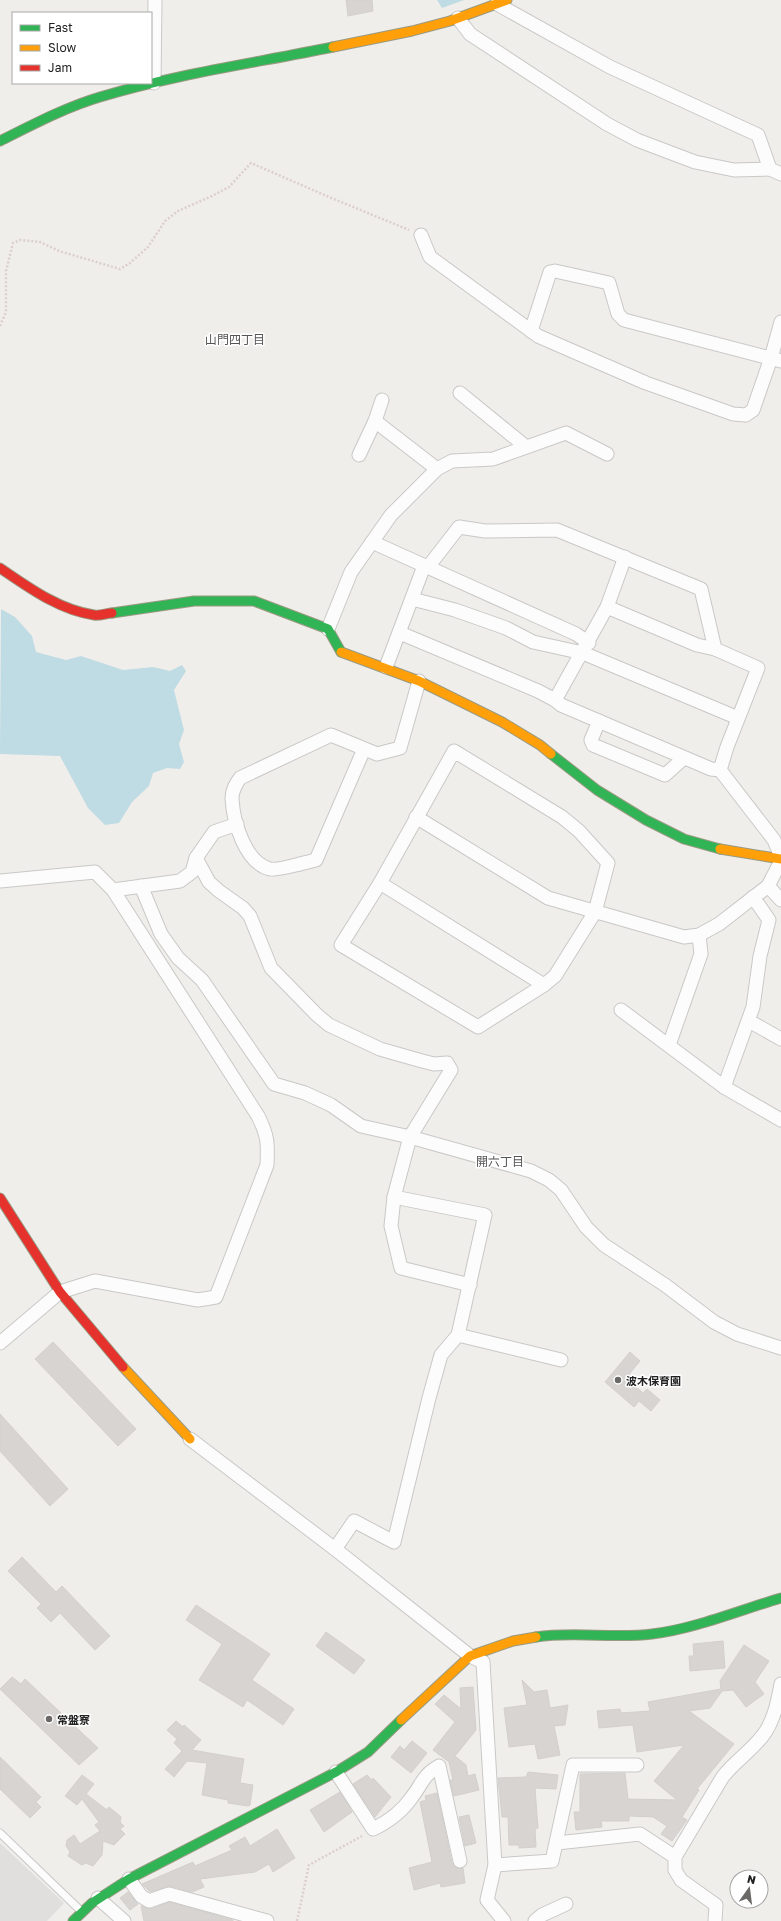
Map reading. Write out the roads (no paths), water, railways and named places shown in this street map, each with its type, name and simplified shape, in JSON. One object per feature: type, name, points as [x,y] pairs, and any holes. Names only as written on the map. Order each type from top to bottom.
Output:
[{"type":"street","points":[[155,0],[154,83],[412,31],[458,18],[502,2],[610,67],[758,135],[776,172],[734,170],[695,162],[637,140],[607,124],[470,34],[458,18]]},
{"type":"street","points":[[0,140],[38,122],[99,97],[150,84]]},
{"type":"street","points":[[421,235],[430,257],[538,336],[646,383],[733,414],[746,414],[753,410],[776,360],[781,322]]},
{"type":"street","points":[[531,331],[550,272],[555,271],[609,283],[618,314],[624,320],[776,360]]},
{"type":"street","points":[[460,393],[525,446]]},
{"type":"street","points":[[359,455],[375,421],[382,400]]},
{"type":"street","points":[[375,421],[437,469]]},
{"type":"street","points":[[328,629],[351,572],[391,515],[437,469],[452,461],[493,459],[525,446],[566,433],[607,454]]},
{"type":"street","points":[[386,668],[412,599],[426,567],[459,527],[485,531],[557,530],[701,589],[715,650]]},
{"type":"street","points":[[372,542],[576,634],[586,648]]},
{"type":"street","points":[[555,700],[586,648],[607,607],[625,557]]},
{"type":"street","points":[[0,568],[26,586],[55,602],[68,608],[95,614],[194,601],[254,601],[328,629],[341,652],[386,668],[419,682],[502,722],[540,745],[597,790],[646,820],[684,840],[729,851],[781,859]]},
{"type":"street","points":[[412,599],[455,610],[506,628],[533,642],[586,648],[738,718]]},
{"type":"street","points":[[607,607],[697,645],[715,650],[758,668],[738,718],[720,770]]},
{"type":"street","points":[[400,633],[684,758],[711,769],[720,770],[774,840],[781,859],[768,886],[719,924],[699,935],[684,938],[548,898],[416,817]]},
{"type":"street","points":[[364,749],[316,860],[272,870],[260,865],[247,853],[237,824],[232,797],[235,786],[240,778],[331,735],[377,754],[400,748],[419,682]]},
{"type":"street","points":[[599,721],[591,740],[593,745],[665,775],[684,758]]},
{"type":"street","points":[[454,751],[562,817],[580,832],[608,864],[595,912],[554,976],[544,986],[478,1027],[341,945],[380,883],[416,817],[454,751]]},
{"type":"street","points":[[113,890],[180,881],[192,872],[196,858],[214,832],[237,824]]},
{"type":"street","points":[[196,858],[209,882],[243,908],[250,916],[271,968],[317,1015],[330,1024],[380,1049],[434,1064],[447,1063],[451,1070],[410,1137],[394,1196],[391,1226],[401,1268],[470,1285]]},
{"type":"street","points":[[0,881],[95,872],[113,890],[258,1116],[266,1132],[267,1165],[216,1297],[198,1300],[95,1281],[60,1292],[0,1343]]},
{"type":"street","points":[[380,883],[544,986]]},
{"type":"street","points":[[141,886],[161,934],[178,958],[202,980],[274,1084],[305,1093],[331,1105],[361,1126],[410,1137],[531,1171],[550,1180],[561,1190],[586,1227],[604,1245],[665,1284],[714,1322],[737,1334],[781,1348]]},
{"type":"street","points":[[768,886],[781,900]]},
{"type":"street","points":[[724,1087],[749,1021],[756,992],[756,980],[760,956],[770,920],[753,897]]},
{"type":"street","points":[[669,1045],[701,954],[699,935]]},
{"type":"street","points":[[622,1010],[724,1087],[781,1120]]},
{"type":"street","points":[[749,1021],[781,1039]]},
{"type":"street","points":[[335,1549],[354,1521],[394,1542],[428,1398],[441,1355],[458,1335],[484,1215],[394,1196]]},
{"type":"street","points":[[0,1198],[60,1292],[119,1362],[190,1439],[335,1549],[470,1656],[483,1662],[495,1865],[487,1900],[504,1921]]},
{"type":"street","points":[[458,1335],[561,1360]]},
{"type":"street","points":[[73,1921],[81,1911],[98,1898],[129,1879],[336,1772],[368,1752],[470,1656],[514,1641],[549,1635],[615,1636],[652,1634],[680,1628],[781,1598]]},
{"type":"street","points":[[715,1921],[716,1905],[681,1880],[675,1870],[675,1857],[729,1768],[766,1731],[775,1713],[781,1684]]},
{"type":"street","points":[[495,1865],[552,1861],[573,1765],[637,1765]]},
{"type":"street","points":[[336,1772],[373,1829],[400,1811],[413,1796],[428,1772],[439,1766],[460,1861]]},
{"type":"street","points":[[557,1843],[640,1834],[675,1857]]},
{"type":"street","points":[[129,1879],[141,1896],[149,1901],[169,1894],[267,1921]]},
{"type":"street","points":[[98,1898],[124,1921]]},
{"type":"street","points":[[535,1921],[542,1915],[566,1904]]},
{"type":"lane","points":[[0,1832],[81,1911]]},
{"type":"water","points":[[437,0],[464,0],[442,8]]},
{"type":"water","points":[[1,609],[15,617],[32,636],[36,652],[66,660],[81,656],[123,670],[153,667],[170,671],[182,665],[186,671],[174,690],[184,730],[179,744],[184,762],[180,769],[167,768],[153,773],[149,786],[132,802],[119,823],[105,825],[88,808],[60,756],[0,754]]},
{"type":"place","name":"波木保育園","points":[[618,1380]]},
{"type":"place","name":"常盤寮","points":[[49,1719]]},
{"type":"district","name":"山門四丁目","points":[[235,339]]},
{"type":"district","name":"開六丁目","points":[[500,1161]]}]
